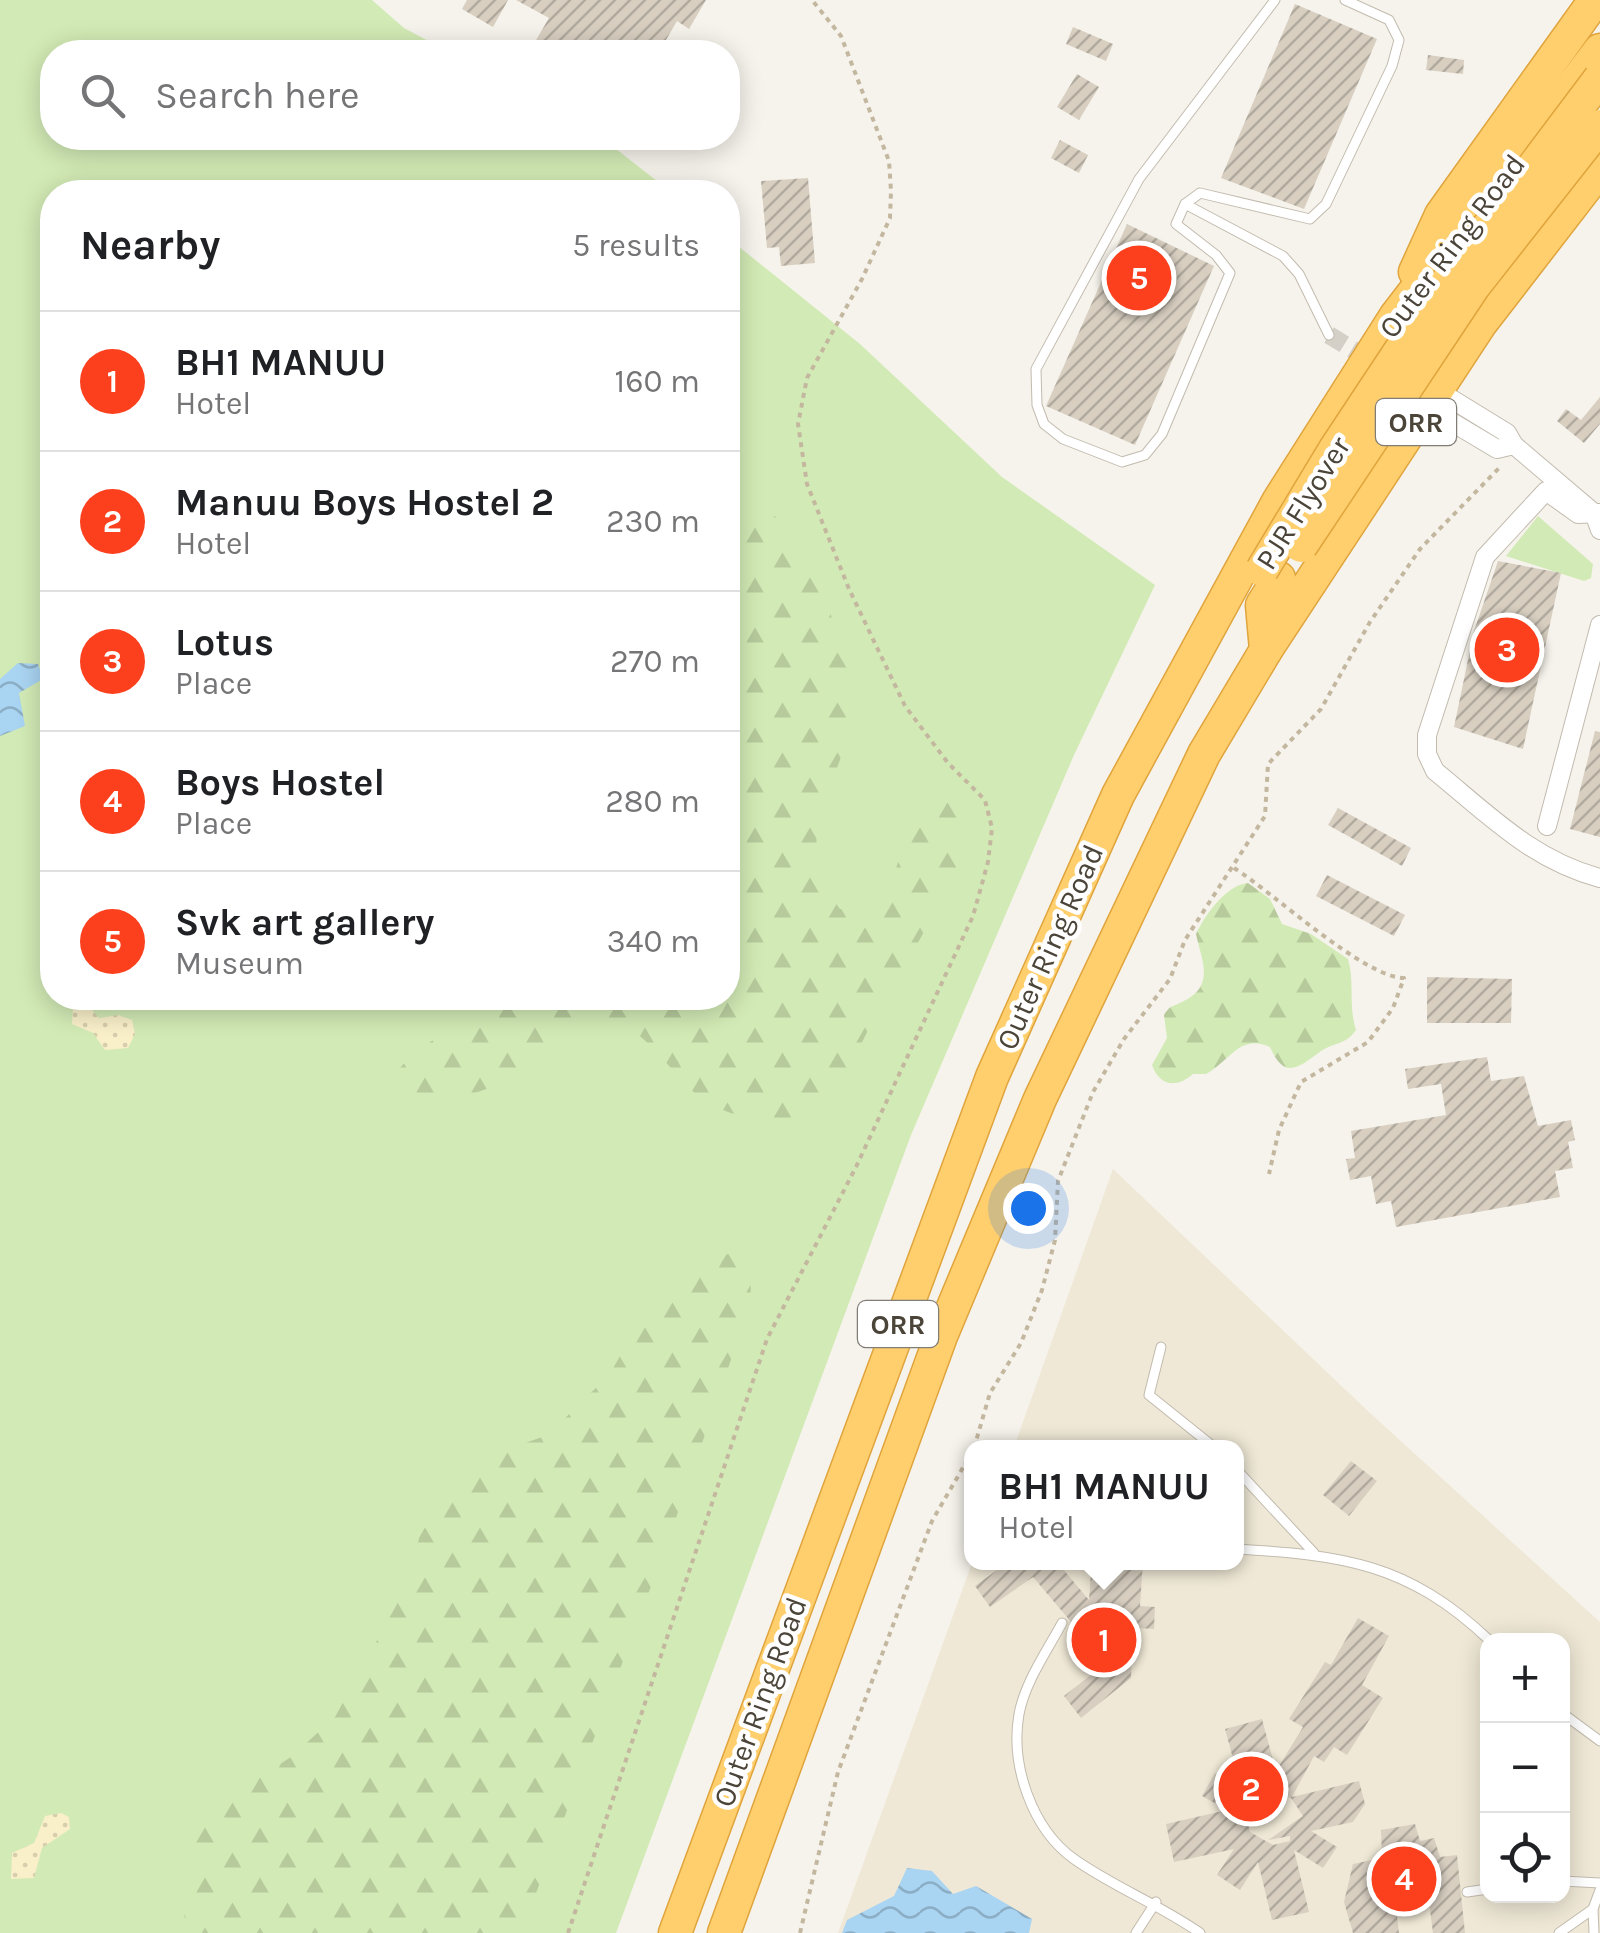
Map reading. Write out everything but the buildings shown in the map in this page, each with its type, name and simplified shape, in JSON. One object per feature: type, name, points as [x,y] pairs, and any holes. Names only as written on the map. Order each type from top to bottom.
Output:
[{"type":"highway","points":[[1395,317],[1441,216],[1595,0]]},
{"type":"highway","name":"Outer Ring Road","points":[[675,1933],[992,1077],[1153,727],[1279,500],[1395,317],[1600,50]]},
{"type":"highway","name":"PJR Flyover","points":[[1266,650],[1262,605],[1270,574],[1335,449],[1438,295],[1600,78]]},
{"type":"highway","name":"PJR Flyover","points":[[1199,642],[1270,574],[1474,286],[1600,126]]},
{"type":"highway","name":"Outer Ring Road","points":[[724,1933],[941,1336],[1040,1099],[1204,754],[1266,650],[1481,323],[1600,169]]},
{"type":"street","points":[[1514,445],[1598,519]]},
{"type":"street","points":[[1598,519],[1578,514],[1546,491],[1485,557],[1427,735],[1427,754],[1435,771],[1531,850],[1562,868],[1600,878]]},
{"type":"street","points":[[1547,826],[1600,625]]},
{"type":"lane","points":[[1275,0],[1139,180],[1036,369],[1037,406],[1044,424],[1063,439],[1122,462],[1145,455],[1162,434],[1230,274],[1216,255],[1176,224],[1185,204],[1200,193],[1310,219],[1326,204],[1392,66],[1399,40],[1388,20],[1345,0]]},
{"type":"lane","points":[[1185,204],[1283,256],[1299,274],[1329,335]]},
{"type":"lane","points":[[1161,1346],[1149,1395],[1206,1440]]},
{"type":"lane","points":[[1244,1478],[1314,1553]]},
{"type":"lane","points":[[1244,1549],[1314,1553],[1366,1562],[1430,1595],[1480,1633]]},
{"type":"lane","points":[[1062,1623],[1020,1713],[1021,1766],[1032,1808],[1047,1834],[1074,1859],[1156,1902],[1200,1933]]},
{"type":"lane","points":[[1570,1719],[1600,1740]]},
{"type":"lane","points":[[1570,1882],[1600,1886],[1592,1909],[1594,1933]]},
{"type":"lane","points":[[1467,1892],[1480,1890]]},
{"type":"lane","points":[[1136,1933],[1156,1902]]},
{"type":"lane","points":[[1559,1933],[1592,1909]]},
{"type":"path","points":[[568,1933],[767,1339],[856,1167],[973,916],[988,862],[992,828],[985,800],[948,763],[905,706],[849,590],[807,484],[798,424],[806,378],[862,280],[890,218],[890,160],[841,36],[812,0]]},
{"type":"path","points":[[976,1440],[990,1393],[1021,1343],[1042,1290],[1056,1240],[1058,1181],[1093,1092],[1124,1039],[1166,987],[1185,940],[1264,816],[1268,764],[1322,709],[1370,622],[1420,549],[1506,461],[1514,445]]},
{"type":"path","points":[[1233,868],[1273,892],[1374,972],[1404,978],[1393,1008],[1368,1042],[1301,1082],[1279,1130],[1269,1174]]},
{"type":"path","points":[[800,1933],[842,1760],[932,1520],[964,1465]]},
{"type":"shaded area","points":[[1113,1169],[1370,1413],[1600,1622],[1600,1933],[838,1933],[969,1570],[1244,1570],[1244,1440],[1016,1440]]},
{"type":"green space","points":[[0,0],[372,0],[404,28],[426,40],[40,40],[40,150],[617,150],[656,180],[40,180],[40,1010],[740,1010],[740,248],[860,344],[1002,477],[1155,585],[1074,755],[911,1135],[616,1933],[0,1933]]},
{"type":"green space","points":[[740,494],[773,514],[797,542],[809,564],[833,620],[849,677],[852,721],[817,838],[817,861],[825,885],[840,909],[859,912],[886,898],[913,821],[923,805],[935,796],[948,797],[965,811],[961,851],[950,883],[842,1080],[816,1111],[798,1120],[777,1123],[751,1119],[713,1106],[695,1094],[632,1030],[603,1023],[576,1034],[540,1064],[511,1079],[449,1101],[411,1105],[397,1102],[394,1097],[396,1073],[410,1056],[477,1010],[740,1010]]},
{"type":"green space","points":[[1538,516],[1593,564],[1591,578],[1584,581],[1506,556]]},
{"type":"green space","points":[[1248,883],[1270,899],[1282,924],[1311,934],[1348,959],[1356,1030],[1344,1041],[1293,1068],[1281,1064],[1270,1047],[1251,1043],[1206,1074],[1193,1074],[1175,1083],[1164,1081],[1152,1065],[1167,1038],[1164,1015],[1194,995],[1203,979],[1196,934],[1224,895]]},
{"type":"green space","points":[[735,1252],[750,1264],[751,1302],[668,1541],[521,1933],[185,1933],[184,1887],[189,1851],[201,1826],[230,1796],[291,1757],[335,1717],[408,1584],[421,1530],[447,1482],[482,1458],[548,1435],[610,1374],[657,1289],[686,1266]]},
{"type":"sand","points":[[73,1010],[92,1010],[99,1018],[118,1015],[132,1020],[135,1034],[128,1048],[105,1050],[93,1033],[72,1024]]},
{"type":"sand","points":[[61,1813],[69,1817],[70,1829],[42,1848],[34,1878],[11,1879],[12,1853],[34,1843],[45,1816]]},
{"type":"water","points":[[18,663],[38,664],[40,670],[40,681],[19,693],[25,726],[0,736],[0,679]]},
{"type":"water","points":[[907,1868],[932,1871],[953,1894],[976,1886],[1032,1919],[1029,1933],[842,1933],[847,1920],[894,1896]]},
{"type":"tunnel","points":[[1329,335],[1373,362]]},
{"type":"place","name":"Svk art gallery","points":[[1139,278]]},
{"type":"place","name":"Lotus","points":[[1507,650]]},
{"type":"place","name":"BH1 MANUU","points":[[1104,1640]]},
{"type":"place","name":"Manuu Boys Hostel 2","points":[[1251,1789]]},
{"type":"place","name":"Boys Hostel","points":[[1404,1879]]}]
